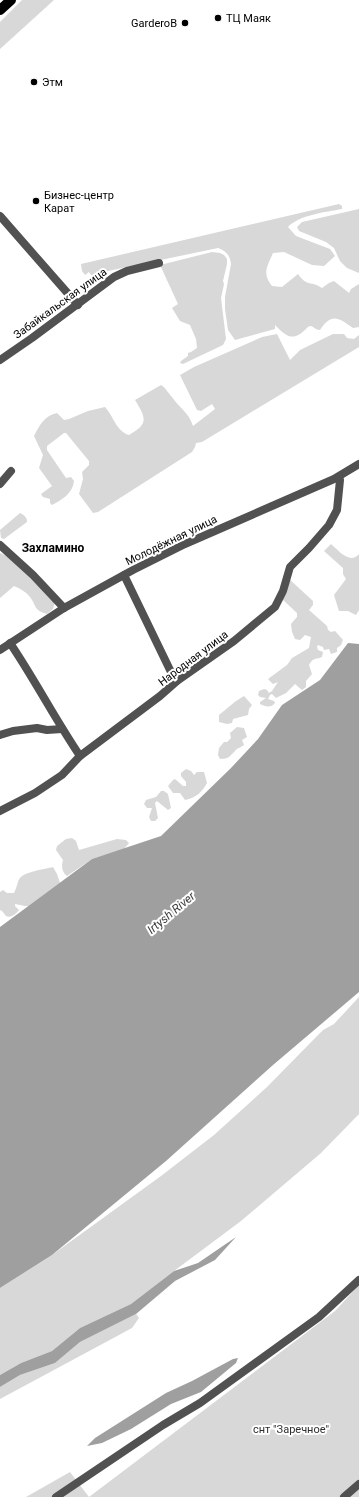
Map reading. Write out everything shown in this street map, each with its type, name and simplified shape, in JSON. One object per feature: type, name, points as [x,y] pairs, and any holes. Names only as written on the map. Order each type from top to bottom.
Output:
[{"type":"main road","points":[[0,10],[11,0]]},
{"type":"street","points":[[0,216],[78,305]]},
{"type":"street","name":"Забайкальская улица","points":[[0,360],[78,305],[114,277],[159,263]]},
{"type":"street","name":"Молодёжная улица","points":[[0,650],[64,608],[124,575],[185,544],[339,477],[359,464]]},
{"type":"street","points":[[0,484],[11,471]]},
{"type":"street","name":"Народная улица","points":[[0,811],[34,793],[62,775],[80,756],[160,696],[177,681],[234,641],[275,607],[283,591],[290,567],[329,525],[337,510],[339,477]]},
{"type":"street","points":[[0,545],[33,575],[64,608]]},
{"type":"street","points":[[124,575],[170,670],[177,681]]},
{"type":"street","points":[[10,643],[80,756]]},
{"type":"street","points":[[0,735],[13,731],[37,728],[46,730],[62,729]]},
{"type":"street","points":[[56,1497],[163,1425],[200,1403],[319,1317],[359,1280]]},
{"type":"street","points":[[344,1497],[359,1484]]},
{"type":"green space","points":[[22,0],[54,0],[0,49],[0,22]]},
{"type":"green space","points":[[339,204],[342,206],[342,209],[306,217],[288,227],[296,236],[330,249],[335,256],[324,266],[312,265],[284,252],[273,253],[267,266],[266,274],[272,286],[282,287],[298,274],[304,281],[322,288],[334,281],[349,293],[351,289],[359,284],[359,327],[353,328],[343,321],[335,318],[328,321],[320,330],[310,326],[300,334],[293,337],[286,335],[275,325],[275,329],[235,340],[228,330],[225,309],[225,297],[231,264],[230,258],[223,250],[218,248],[108,271],[104,273],[96,282],[89,272],[85,275],[82,271],[81,264]]},
{"type":"green space","points":[[359,209],[359,273],[347,268],[340,261],[334,248],[326,242],[299,231],[297,227],[302,222]]},
{"type":"green space","points":[[212,252],[220,253],[227,259],[221,298],[226,339],[223,345],[183,364],[180,363],[188,356],[188,353],[197,348],[196,339],[190,325],[180,321],[172,308],[178,304],[160,265]]},
{"type":"green space","points":[[277,334],[290,360],[300,350],[333,334],[344,334],[347,338],[354,339],[359,335],[359,347],[202,442],[196,443],[192,452],[98,512],[93,513],[79,494],[83,479],[82,472],[89,465],[89,461],[66,433],[64,433],[47,446],[47,450],[66,478],[71,477],[74,481],[72,489],[60,501],[52,505],[50,503],[50,499],[43,497],[41,494],[52,486],[39,468],[43,455],[34,436],[40,425],[49,416],[57,413],[64,420],[88,411],[105,407],[118,427],[129,435],[143,424],[144,420],[142,412],[135,400],[161,385],[186,413],[193,426],[215,409],[212,404],[201,411],[197,410],[180,375],[194,367],[262,337]]},
{"type":"green space","points":[[20,513],[25,516],[27,522],[4,539],[1,538],[0,530]]},
{"type":"green space","points":[[331,544],[348,557],[356,557],[359,554],[359,610],[356,615],[348,611],[339,611],[334,595],[346,579],[343,574],[343,568],[324,551]]},
{"type":"green space","points":[[0,553],[23,568],[37,582],[55,602],[53,609],[47,614],[39,611],[28,595],[14,586],[0,598]]},
{"type":"green space","points":[[288,578],[313,601],[313,605],[309,610],[327,626],[328,630],[331,632],[335,631],[343,640],[341,645],[337,648],[337,652],[331,654],[329,649],[324,650],[323,647],[318,645],[318,650],[323,652],[322,657],[313,660],[309,665],[312,674],[306,681],[306,687],[302,690],[295,684],[286,693],[276,698],[272,694],[268,699],[274,701],[275,703],[272,706],[266,706],[260,704],[260,702],[266,698],[258,695],[259,691],[264,689],[269,693],[272,691],[278,682],[273,684],[268,679],[287,665],[292,658],[309,648],[311,637],[305,635],[300,640],[295,639],[292,632],[291,624],[297,617],[297,613],[282,599]]},
{"type":"green space","points":[[244,696],[252,705],[249,709],[248,715],[233,719],[232,723],[227,724],[219,722],[219,715]]},
{"type":"green space","points":[[237,727],[244,728],[247,737],[242,740],[244,745],[237,749],[229,757],[220,759],[218,755],[219,748],[224,742],[227,742],[231,738],[230,733]]},
{"type":"green space","points":[[186,769],[191,771],[194,775],[197,772],[204,772],[207,783],[198,794],[185,800],[180,793],[173,793],[168,786],[175,779],[183,786],[186,786],[186,782],[181,776],[181,773]]},
{"type":"green space","points":[[161,791],[168,794],[171,808],[168,810],[157,801],[155,803],[158,818],[155,821],[151,821],[149,817],[152,808],[147,808],[144,804],[146,800],[156,797]]},
{"type":"green space","points":[[72,838],[76,841],[79,850],[117,839],[126,840],[129,843],[124,849],[92,859],[67,876],[62,869],[63,860],[56,850],[57,846],[66,839]]},
{"type":"green space","points":[[53,867],[60,883],[29,906],[15,904],[19,910],[13,916],[6,916],[0,910],[0,892],[3,890],[7,893],[14,893],[22,876],[30,872]]},
{"type":"green space","points":[[359,997],[359,1114],[321,1153],[241,1221],[131,1304],[80,1328],[52,1351],[21,1363],[0,1375],[0,1288],[52,1255],[161,1176],[214,1135],[267,1087],[323,1030],[334,1024]]},
{"type":"green space","name":"снт \"Заречное\"","points":[[359,1285],[359,1497],[89,1497],[335,1311]]},
{"type":"green space","points":[[136,1314],[139,1318],[132,1328],[0,1399],[0,1387],[20,1375],[55,1363],[80,1342]]},
{"type":"green space","points":[[70,1472],[89,1497],[26,1497]]},
{"type":"water","name":"Irtysh River","points":[[348,643],[359,644],[359,992],[273,1065],[166,1161],[52,1255],[0,1288],[0,927],[92,859],[161,836],[231,768],[258,739],[282,705],[320,680]]},
{"type":"water","points":[[236,1237],[215,1260],[175,1281],[136,1314],[80,1342],[55,1363],[20,1375],[0,1387],[0,1375],[21,1363],[52,1351],[80,1328],[131,1304],[174,1271],[198,1263]]},
{"type":"water","points":[[238,1358],[236,1363],[201,1392],[171,1404],[131,1429],[102,1443],[87,1446],[95,1438],[166,1393],[233,1359]]},
{"type":"place","name":"ТЦ Маяк","points":[[218,18]]},
{"type":"place","name":"GarderoB","points":[[185,23]]},
{"type":"place","name":"Этм","points":[[34,82]]},
{"type":"place","name":"Бизнес-центр Карат","points":[[36,201]]},
{"type":"district","name":"Захламино","points":[[53,548]]}]
